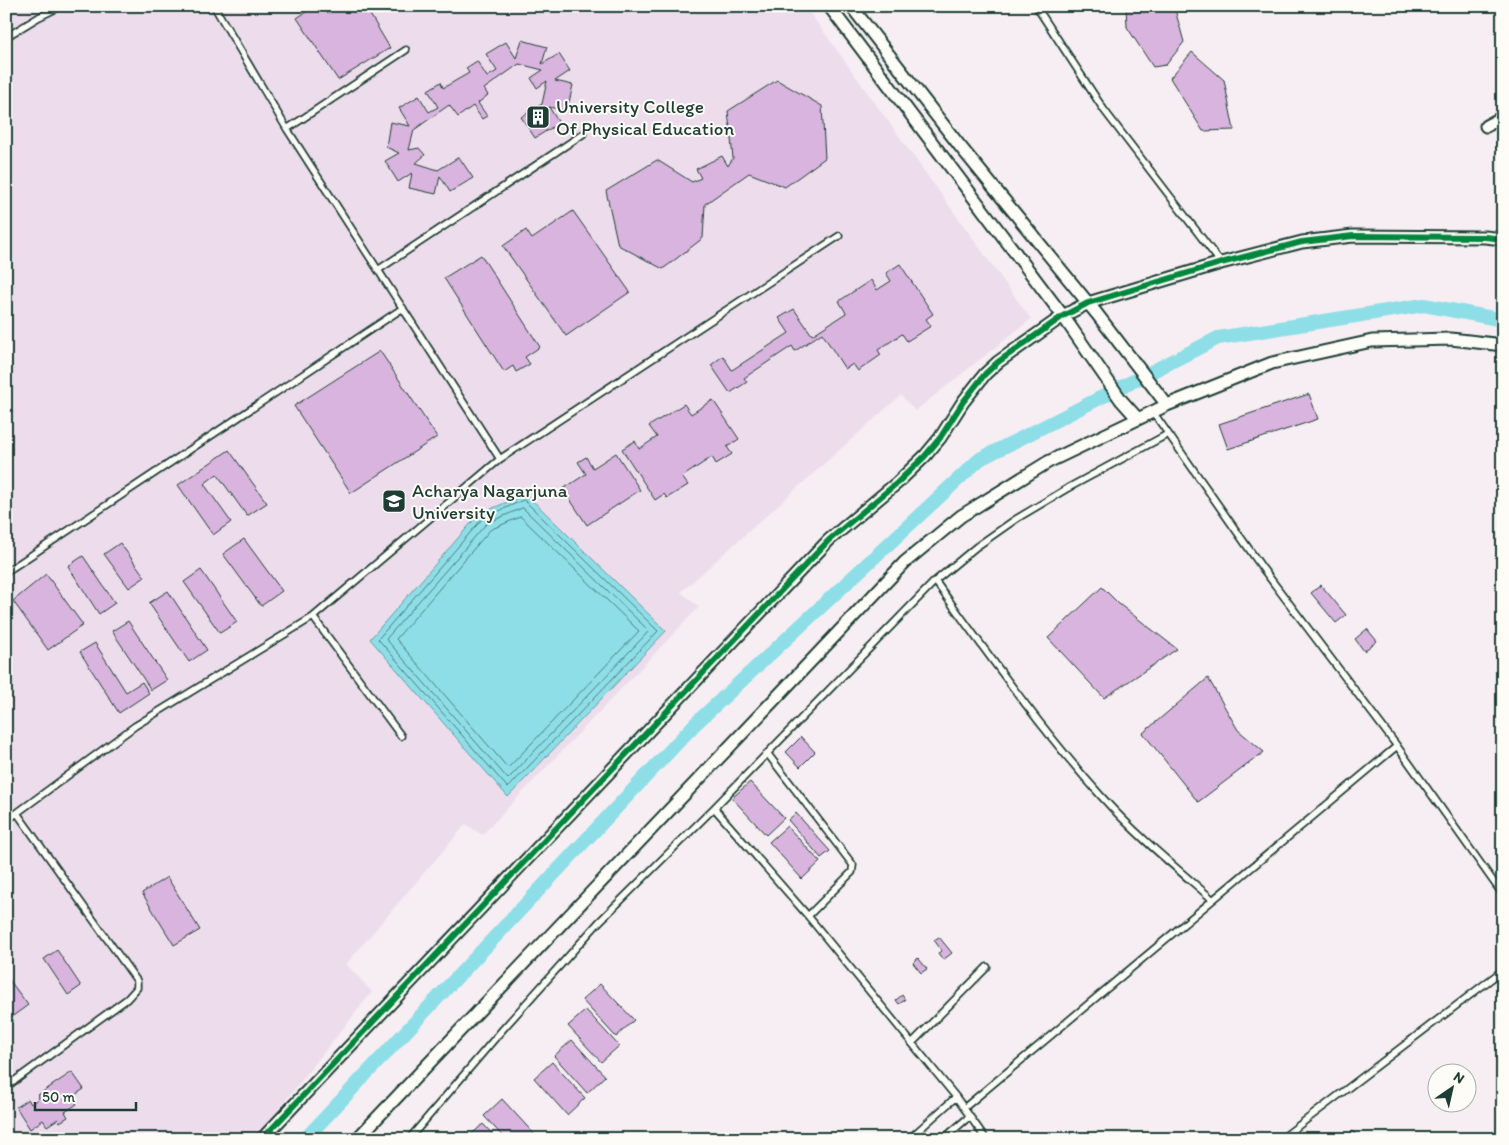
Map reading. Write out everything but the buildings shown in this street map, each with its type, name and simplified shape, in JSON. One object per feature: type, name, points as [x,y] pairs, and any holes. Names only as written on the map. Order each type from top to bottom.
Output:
[{"type":"street","points":[[828,6],[1072,328],[1121,400],[1138,420]]},
{"type":"street","points":[[850,6],[965,152],[1097,314],[1167,405]]},
{"type":"street","points":[[1486,126],[1503,117]]},
{"type":"street","points":[[262,1139],[828,540],[897,483],[925,456],[940,438],[963,402],[985,374],[998,362],[1063,316],[1088,303],[1221,263],[1302,242],[1336,238],[1475,237],[1503,239]]},
{"type":"street","points":[[357,1139],[905,562],[962,516],[1048,462],[1167,405],[1272,363],[1372,341],[1451,339],[1503,345]]},
{"type":"lane","points":[[6,37],[61,6]]},
{"type":"lane","points":[[214,6],[287,129],[500,459]]},
{"type":"lane","points":[[1036,6],[1104,110],[1221,263]]},
{"type":"lane","points":[[287,129],[406,50]]},
{"type":"lane","points":[[378,270],[583,134]]},
{"type":"lane","points":[[6,820],[17,814],[135,726],[313,617],[500,459],[839,236]]},
{"type":"lane","points":[[6,572],[403,308]]},
{"type":"lane","points":[[1153,412],[1263,570],[1397,746],[1503,895]]},
{"type":"lane","points":[[409,1139],[502,1029],[599,922],[714,808],[935,581],[976,547],[1016,519],[1068,488],[1168,434]]},
{"type":"lane","points":[[935,581],[1028,708],[1096,790],[1143,839],[1212,899]]},
{"type":"lane","points":[[313,617],[401,736]]},
{"type":"lane","points":[[964,1108],[1397,746]]},
{"type":"lane","points":[[767,753],[853,865],[852,872],[808,916]]},
{"type":"lane","points":[[714,808],[808,916],[956,1097],[986,1139]]},
{"type":"lane","points":[[6,1087],[133,994],[137,988],[137,981],[17,814]]},
{"type":"lane","points":[[912,1043],[987,968]]},
{"type":"lane","points":[[1281,1139],[1503,970]]},
{"type":"lane","points":[[909,1139],[956,1097]]},
{"type":"lane","points":[[943,1139],[970,1116]]},
{"type":"shaded area","name":"Acharya Nagarjuna University","points":[[6,6],[805,6],[1031,319],[915,411],[901,395],[681,592],[699,607],[482,835],[466,824],[346,964],[372,992],[255,1139],[6,1139]]},
{"type":"water","points":[[526,494],[666,631],[508,797],[370,639],[479,514]]},
{"type":"waterway","points":[[305,1139],[695,724],[980,459],[1218,338],[1424,305],[1503,320]]},
{"type":"cycle path","points":[[262,1139],[829,540],[897,483],[925,456],[940,438],[963,402],[985,374],[998,362],[1063,316],[1088,303],[1221,263],[1302,242],[1353,236],[1485,237],[1503,239]]},
{"type":"place","name":"University College Of Physical Education","points":[[538,117]]},
{"type":"place","name":"Acharya Nagarjuna University","points":[[394,501]]}]
